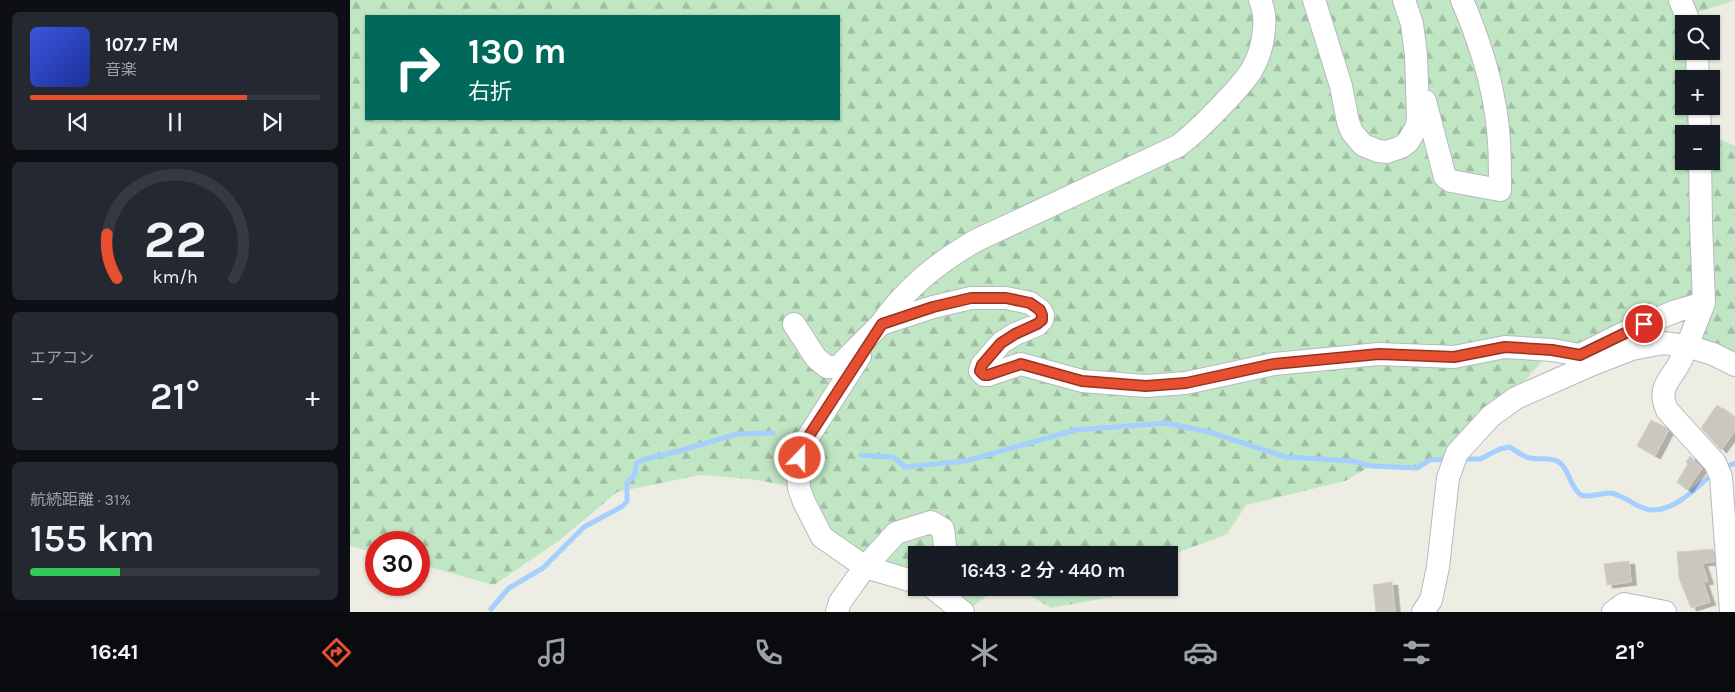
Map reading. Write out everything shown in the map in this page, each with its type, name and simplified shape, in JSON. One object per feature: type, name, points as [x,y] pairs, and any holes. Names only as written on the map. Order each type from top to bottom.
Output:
[{"type":"street","points":[[908,580],[865,567],[822,536],[804,502],[799,488],[798,472],[805,442],[894,306],[922,278],[946,258],[975,241],[1178,146],[1195,134],[1242,83],[1257,62],[1261,51],[1265,25],[1260,0]]},
{"type":"street","points":[[1314,0],[1341,86],[1348,122],[1356,138],[1363,145],[1378,151],[1387,152],[1401,147],[1408,142],[1417,126],[1416,56],[1412,24],[1404,0]]},
{"type":"street","points":[[1417,94],[1424,97],[1445,177],[1450,181],[1500,190],[1499,135],[1494,102],[1481,51],[1462,0]]},
{"type":"street","points":[[1680,0],[1686,15]]},
{"type":"street","points":[[1700,170],[1700,221],[1704,303],[1680,362],[1665,384],[1663,401],[1667,410],[1718,470],[1731,612]]},
{"type":"street","points":[[794,324],[816,358],[827,366],[838,367],[882,324],[933,307],[971,298],[1006,298],[1030,303],[1040,310],[1042,320],[1001,343],[982,365],[980,371],[984,375],[1021,364],[1082,381],[1146,386],[1186,383],[1274,364],[1379,354],[1454,357],[1505,347],[1552,350],[1580,355],[1628,331],[1676,311],[1704,303]]},
{"type":"street","points":[[1423,612],[1431,600],[1436,581],[1448,478],[1455,459],[1491,416],[1516,398],[1592,364],[1632,349],[1663,343],[1687,346],[1713,354],[1735,365]]},
{"type":"street","points":[[836,612],[840,602],[865,567],[896,533],[931,522],[943,529],[945,546]]},
{"type":"street","points":[[942,596],[963,612]]},
{"type":"street","points":[[1613,612],[1624,604],[1665,612]]},
{"type":"green space","points":[[350,0],[1735,0],[1691,15],[1675,15],[1675,60],[1697,60],[1698,70],[1675,70],[1675,115],[1702,115],[1706,125],[1675,125],[1675,170],[1720,170],[1720,139],[1735,146],[1735,365],[1687,346],[1704,304],[1628,331],[1552,350],[1456,459],[1430,460],[1417,468],[1371,466],[1345,481],[1246,505],[1227,534],[1178,553],[1178,546],[908,546],[908,578],[822,537],[799,488],[751,479],[700,475],[617,492],[560,540],[494,585],[430,567],[430,531],[365,531],[365,550],[350,546]]},
{"type":"green space","points":[[944,596],[987,596],[966,612]]},
{"type":"green space","points":[[1031,596],[1116,596],[1051,608]]},
{"type":"building","points":[[1717,405],[1735,418],[1735,431],[1721,450],[1701,428]]},
{"type":"building","points":[[1651,420],[1665,427],[1668,431],[1655,456],[1637,446]]},
{"type":"building","points":[[1690,456],[1702,468],[1687,490],[1677,482],[1688,464],[1686,462]]},
{"type":"building","points":[[1713,549],[1714,562],[1702,563],[1708,581],[1703,582],[1710,602],[1691,608],[1679,578],[1677,552]]},
{"type":"building","points":[[1629,561],[1631,582],[1607,585],[1604,564]]},
{"type":"building","points":[[1392,582],[1395,612],[1376,612],[1373,585]]},
{"type":"waterway","points":[[861,455],[893,457],[905,467],[966,461],[1075,430],[1166,423],[1209,432],[1286,457],[1353,461],[1371,466],[1417,468],[1430,460],[1449,459]]},
{"type":"waterway","points":[[491,609],[509,588],[543,568],[584,527],[623,506],[627,501],[627,483],[635,474],[636,464],[642,460],[737,434],[773,433]]},
{"type":"waterway","points":[[1460,459],[1480,459],[1500,449],[1510,447],[1520,454],[1533,459],[1557,461],[1564,468],[1574,488],[1581,495],[1611,493],[1643,508],[1652,510],[1671,506],[1698,487],[1712,474]]},
{"type":"waterway","points":[[1724,468],[1735,463]]},
{"type":"route","points":[[800,458],[805,442],[882,324],[933,307],[971,298],[1006,298],[1030,303],[1040,310],[1042,315],[1042,320],[1037,324],[1001,343],[982,365],[980,371],[984,375],[1021,364],[1082,381],[1146,386],[1186,383],[1274,364],[1379,354],[1454,357],[1505,347],[1552,350],[1580,355],[1644,324]]}]
